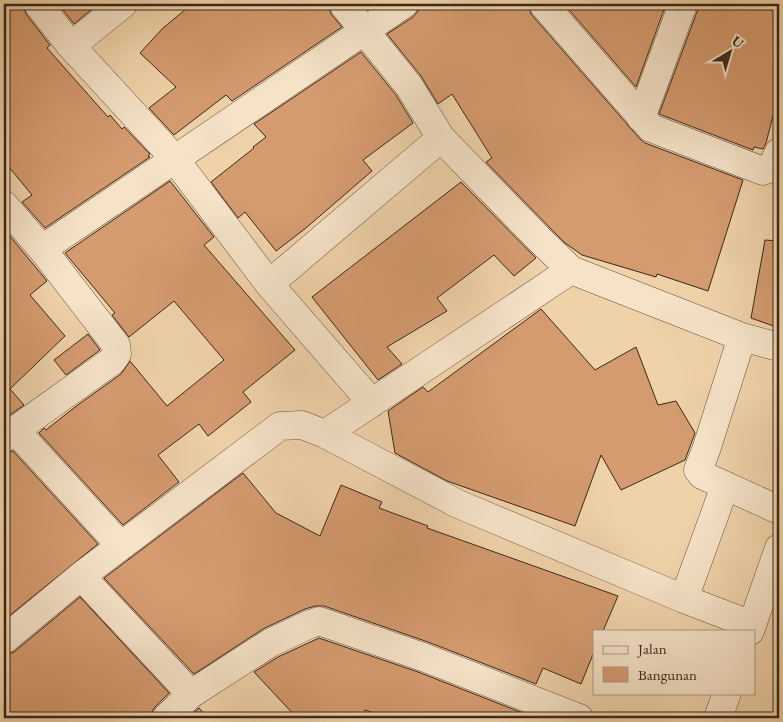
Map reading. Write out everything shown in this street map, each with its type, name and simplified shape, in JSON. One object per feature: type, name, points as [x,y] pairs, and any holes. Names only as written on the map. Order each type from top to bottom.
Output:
[{"type":"street","points":[[38,4],[71,46],[174,158],[269,284],[372,403]]},
{"type":"street","points":[[71,46],[123,4]]},
{"type":"street","points":[[343,4],[410,86],[441,138],[538,239],[572,270],[742,337],[779,347]]},
{"type":"street","points":[[42,249],[404,4]]},
{"type":"street","points":[[542,4],[651,128],[763,171],[771,168],[779,152]]},
{"type":"street","points":[[641,118],[683,4]]},
{"type":"street","points":[[269,284],[441,138]]},
{"type":"street","points":[[4,205],[42,249],[116,345],[117,354],[112,360],[9,434],[121,546]]},
{"type":"street","points":[[325,434],[572,270]]},
{"type":"street","points":[[742,337],[698,470],[702,475],[779,510]]},
{"type":"street","points":[[4,640],[81,576],[280,426],[302,425],[325,434],[458,504],[751,628],[779,548]]},
{"type":"street","points":[[684,599],[725,486]]},
{"type":"street","points":[[81,576],[191,694]]},
{"type":"street","points":[[166,718],[191,694],[270,643],[320,621],[423,657],[536,710],[579,718]]},
{"type":"street","points":[[718,718],[727,694]]},
{"type":"building","points":[[4,4],[23,4],[26,14],[50,45],[47,48],[108,117],[110,115],[122,129],[124,127],[150,154],[148,156],[150,157],[45,228],[22,202],[32,195],[4,161]]},
{"type":"building","points":[[58,4],[98,4],[74,24]]},
{"type":"building","points":[[192,4],[328,4],[331,14],[342,27],[232,101],[226,95],[174,135],[149,108],[176,87],[140,53],[163,28]]},
{"type":"building","points":[[419,4],[528,4],[531,14],[640,139],[645,143],[743,180],[708,291],[657,274],[656,277],[582,255],[565,243],[486,162],[492,158],[452,94],[438,104],[421,76],[387,34],[413,17],[418,11]]},
{"type":"building","points":[[564,4],[666,4],[636,87]]},
{"type":"building","points":[[698,4],[779,4],[779,92],[763,149],[754,147],[753,150],[659,114],[698,9]]},
{"type":"building","points":[[361,52],[396,95],[413,123],[363,160],[372,171],[306,228],[276,251],[245,212],[238,218],[211,182],[266,137],[254,124]]},
{"type":"building","points":[[170,181],[214,237],[204,245],[295,350],[243,392],[251,402],[208,436],[199,424],[158,455],[179,482],[123,525],[39,433],[44,428],[46,430],[121,374],[130,361],[167,406],[224,360],[174,301],[129,337],[112,315],[115,313],[65,253]]},
{"type":"building","points":[[461,182],[536,258],[514,276],[494,255],[437,298],[447,311],[387,347],[402,364],[378,380],[312,297]]},
{"type":"building","points":[[4,229],[47,281],[30,295],[65,336],[10,389],[24,405],[4,419]]},
{"type":"building","points":[[765,240],[779,241],[779,328],[751,318]]},
{"type":"building","points":[[541,309],[595,370],[636,347],[658,405],[676,401],[695,433],[685,460],[621,490],[601,455],[575,526],[447,481],[395,453],[388,411],[423,387],[428,392]]},
{"type":"building","points":[[88,334],[100,350],[66,375],[54,360]]},
{"type":"building","points":[[13,451],[98,544],[4,620],[4,453]]},
{"type":"building","points":[[243,473],[276,513],[320,536],[341,485],[382,502],[379,508],[428,526],[427,528],[618,596],[603,630],[593,630],[593,654],[581,684],[543,668],[536,684],[428,642],[324,606],[305,609],[263,629],[194,674],[104,578]]},
{"type":"building","points":[[80,597],[169,693],[155,707],[151,713],[151,718],[4,718],[4,655],[14,652]]},
{"type":"building","points":[[319,638],[418,672],[523,713],[521,718],[388,718],[365,710],[362,718],[297,718],[254,672],[278,657]]},
{"type":"building","points":[[199,708],[208,718],[188,718]]}]
